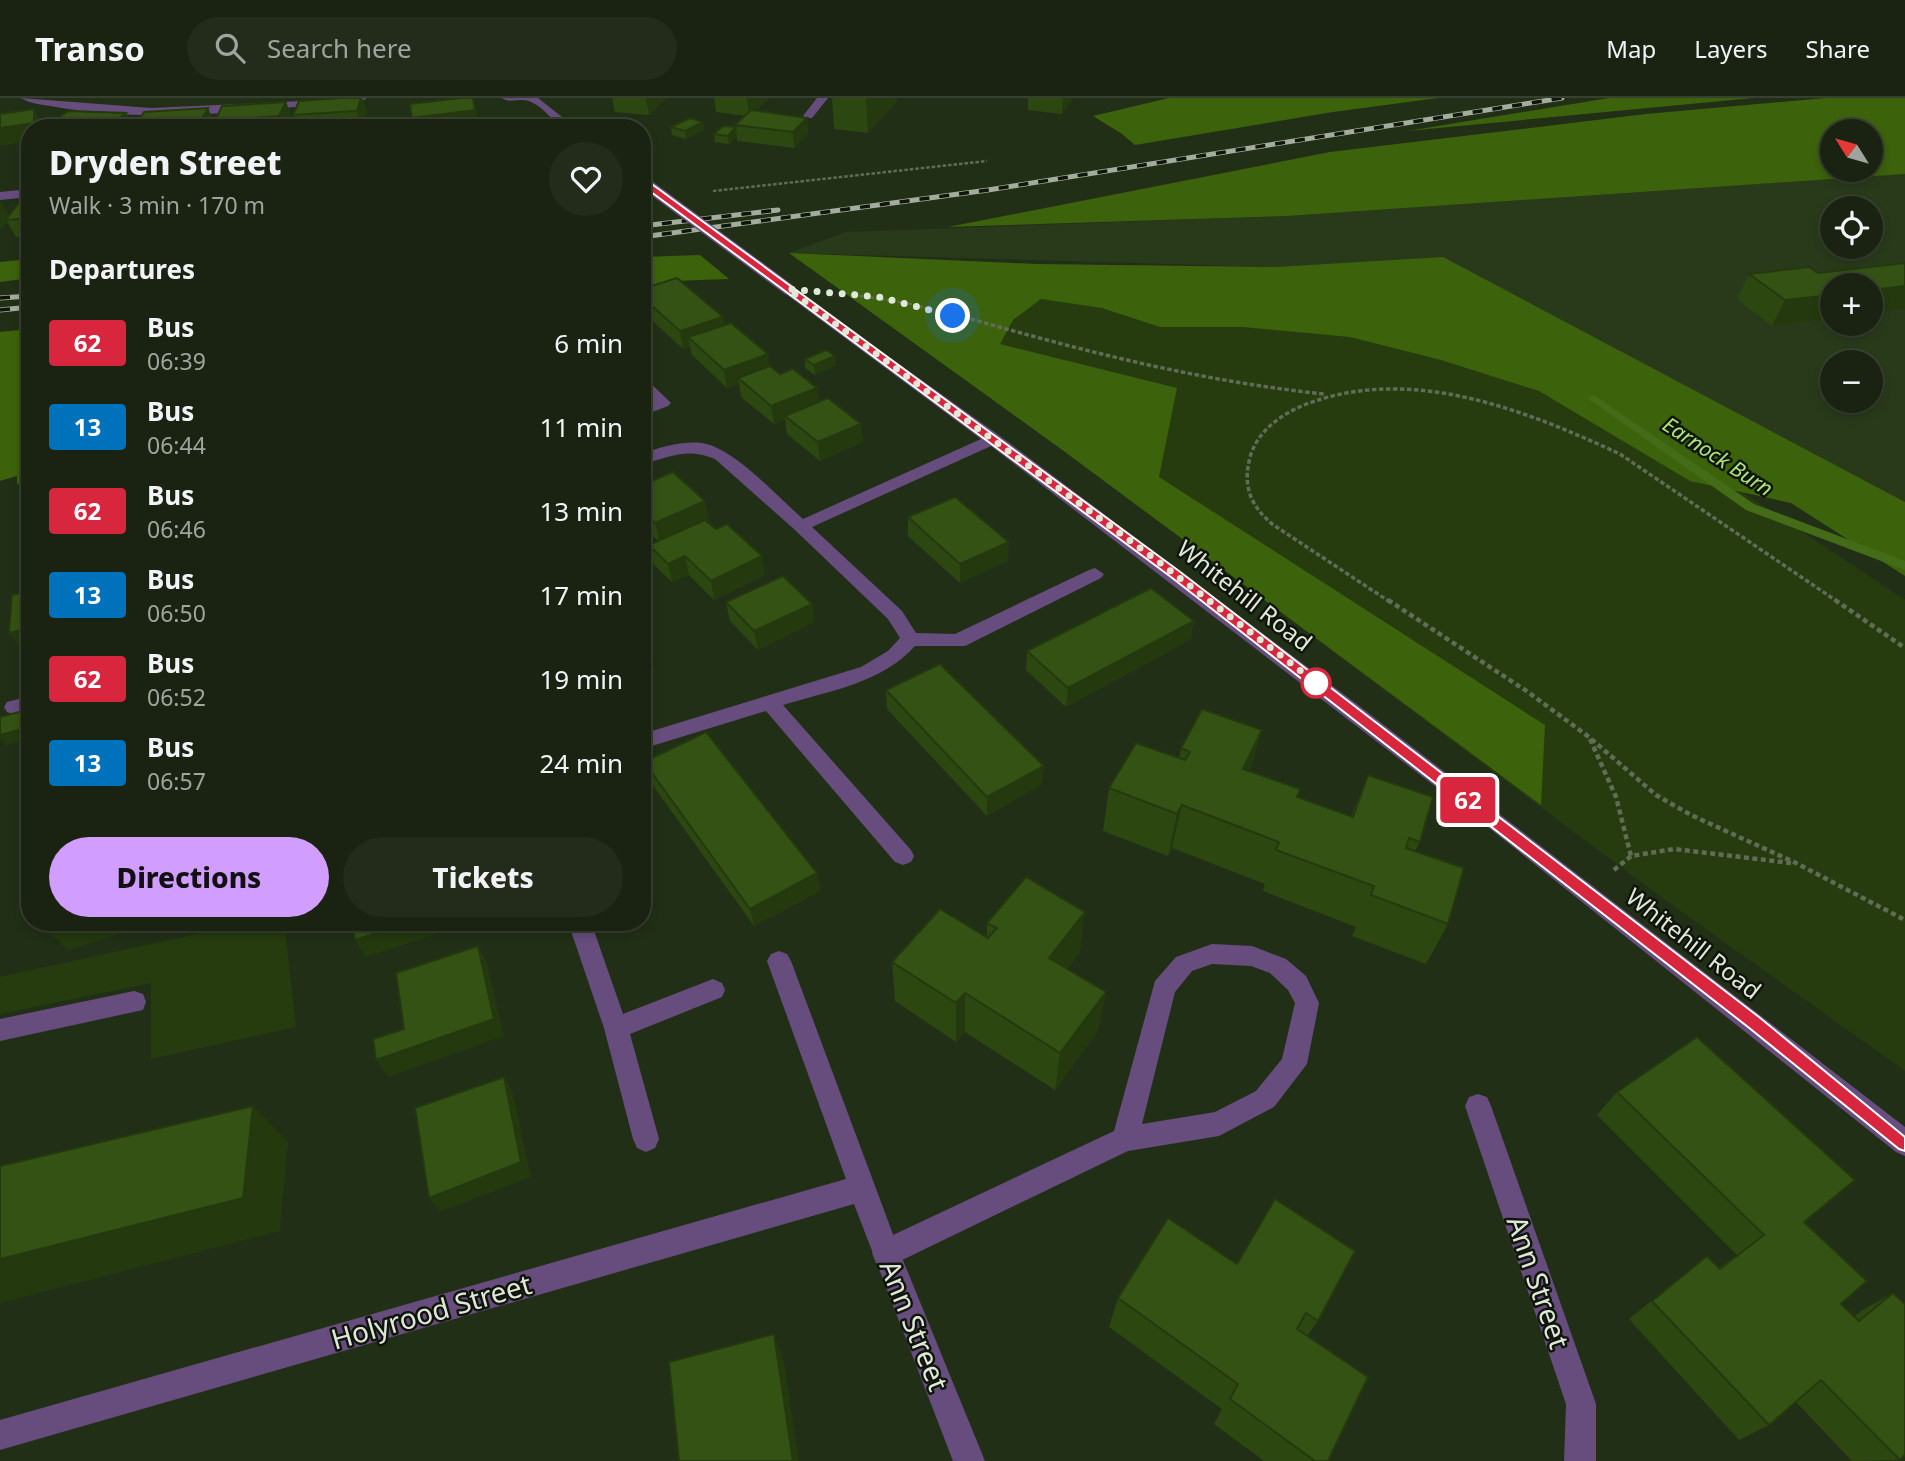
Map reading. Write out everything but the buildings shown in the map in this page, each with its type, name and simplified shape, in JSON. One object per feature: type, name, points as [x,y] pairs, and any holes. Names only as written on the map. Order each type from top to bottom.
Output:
[{"type":"street","points":[[26,98],[127,111],[362,98]]},
{"type":"street","points":[[507,98],[529,98],[558,119]]},
{"type":"street","points":[[808,116],[823,98]]},
{"type":"street","points":[[35,113],[73,103]]},
{"type":"street","name":"Whitehill Road","points":[[651,188],[1175,574],[1905,1143]]},
{"type":"street","points":[[0,196],[21,194]]},
{"type":"street","points":[[651,392],[663,403],[651,408]]},
{"type":"street","points":[[801,526],[994,439]]},
{"type":"street","points":[[651,456],[671,449],[701,448],[733,465],[895,615],[910,639]]},
{"type":"street","points":[[910,639],[958,641],[1095,574]]},
{"type":"street","points":[[651,739],[869,672],[895,656],[910,639]]},
{"type":"street","points":[[770,703],[903,856]]},
{"type":"street","points":[[582,931],[616,1028],[646,1139]]},
{"type":"street","points":[[886,1253],[1125,1139],[1219,1124],[1265,1099],[1294,1064],[1307,1003],[1297,983],[1278,966],[1252,956],[1212,954],[1184,964],[1164,988],[1125,1139]]},
{"type":"street","name":"Ann Street","points":[[779,961],[886,1253],[969,1461]]},
{"type":"street","points":[[616,1028],[713,990]]},
{"type":"street","points":[[0,1030],[134,1002]]},
{"type":"street","name":"Ann Street","points":[[1478,1106],[1581,1404],[1580,1461]]},
{"type":"street","name":"Holyrood Street","points":[[0,1435],[862,1188]]},
{"type":"path","points":[[706,191],[987,161]]},
{"type":"path","points":[[788,289],[879,297],[1120,361],[1266,389],[1325,394],[1365,388],[1449,395],[1525,414],[1581,435],[1620,454],[1905,648]]},
{"type":"path","points":[[1325,394],[1281,416],[1266,428],[1254,444],[1247,473],[1247,493],[1255,512],[1528,692],[1589,737],[1656,795],[1691,815],[1796,863],[1905,920]]},
{"type":"path","points":[[1589,737],[1616,797],[1631,856]]},
{"type":"path","points":[[1586,892],[1631,856],[1674,849],[1796,863]]},
{"type":"shaded area","points":[[1905,174],[1905,502],[1443,258],[1276,267],[789,253],[846,232],[1287,216],[1820,180],[1820,182],[1883,182],[1883,175]]},
{"type":"shaded area","points":[[789,253],[1036,264],[1276,267],[1394,261],[1905,600],[1905,1071],[1661,897],[1070,455]]},
{"type":"shaded area","points":[[210,931],[285,931],[296,1027],[151,1059],[151,983],[0,1014],[0,977]]},
{"type":"green space","points":[[1169,98],[1438,98],[1333,112],[1135,145],[1093,116]]},
{"type":"green space","points":[[1609,98],[1753,98],[1407,131]]},
{"type":"green space","points":[[1826,98],[1905,98],[1905,174],[1883,175],[1883,119],[1820,119],[1820,180],[1287,216],[948,227],[1330,152],[1646,114]]},
{"type":"green space","points":[[789,253],[1036,264],[1276,267],[1443,257],[1905,502],[1905,576],[1791,503],[1690,481],[1539,391],[1441,360],[1350,337],[1243,327],[1160,327],[1102,308],[1041,299],[1013,320],[1000,344],[1177,388],[1159,477],[1545,725],[1541,805],[1061,449]]},
{"type":"green space","points":[[700,255],[729,279],[672,281],[651,287],[651,257]]},
{"type":"green space","points":[[21,260],[21,279],[0,282],[0,262]]},
{"type":"green space","points":[[21,330],[21,483],[17,484],[17,476],[0,481],[0,332]]},
{"type":"waterway","name":"Earnock Burn","points":[[1594,398],[1750,507],[1905,566]]},
{"type":"railway","points":[[651,236],[988,190],[1562,98]]},
{"type":"railway","points":[[651,225],[778,210]]},
{"type":"railway","points":[[0,298],[21,297]]},
{"type":"railway","points":[[0,310],[21,308]]},
{"type":"bus line","name":"62","points":[[651,188],[1175,574],[1754,1022],[1905,1143]]},
{"type":"route","points":[[953,316],[879,297],[788,289],[1155,559],[1327,691],[1316,683]]}]
